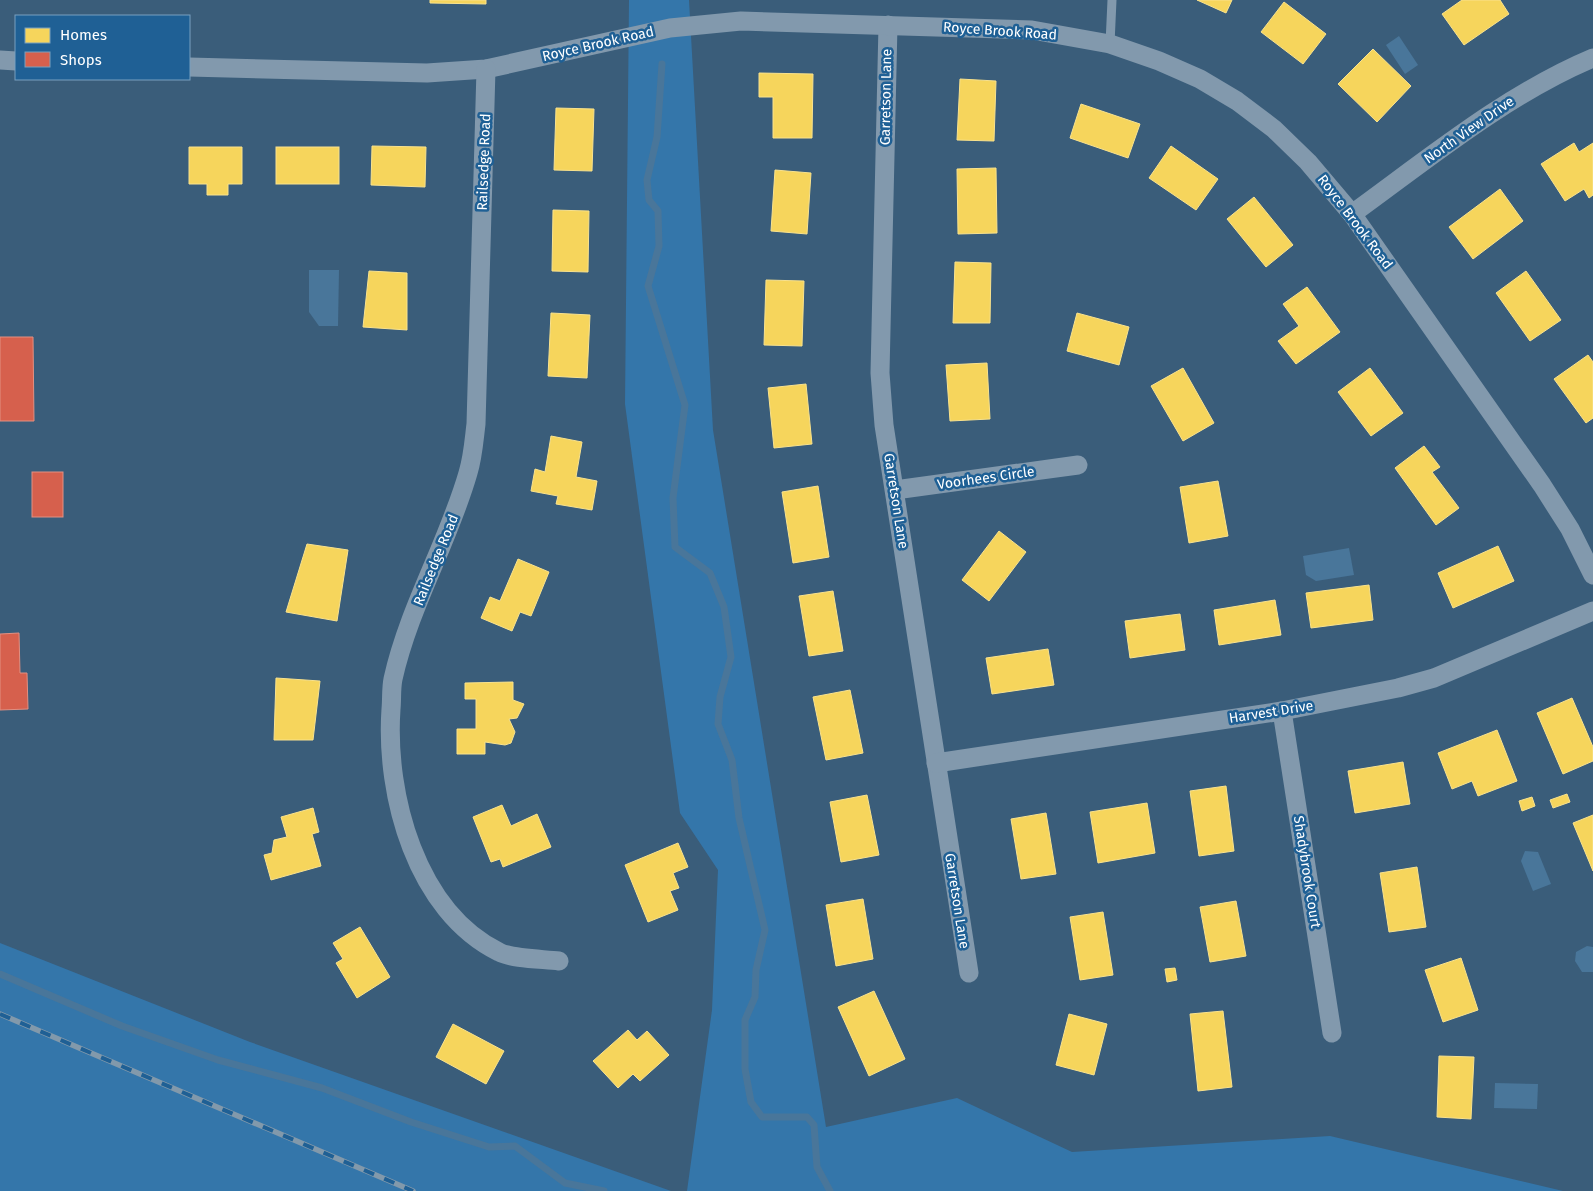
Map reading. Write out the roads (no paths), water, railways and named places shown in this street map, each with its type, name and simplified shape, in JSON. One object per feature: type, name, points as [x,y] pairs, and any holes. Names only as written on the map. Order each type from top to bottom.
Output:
[{"type":"street","name":"Royce Brook Road","points":[[190,67],[427,74],[486,69],[670,28],[742,21],[1032,30],[1110,44],[1159,61],[1192,75],[1237,101],[1274,129],[1308,162],[1352,214],[1542,484],[1570,529],[1593,575]]},
{"type":"street","name":"Garretson Lane","points":[[888,25],[880,373],[884,425],[969,973]]},
{"type":"street","name":"North View Drive","points":[[1352,214],[1522,94],[1566,69],[1593,58]]},
{"type":"street","points":[[0,60],[15,61]]},
{"type":"street","name":"Railsedge Road","points":[[486,69],[476,424],[469,471],[455,514],[406,635],[393,681],[390,731],[393,777],[401,818],[419,864],[441,902],[466,932],[500,953],[558,961]]},
{"type":"street","name":"Voorhees Circle","points":[[895,490],[1078,466]]},
{"type":"street","name":"Harvest Drive","points":[[936,763],[1350,699],[1434,678],[1593,611]]},
{"type":"street","name":"Shadybrook Court","points":[[1282,711],[1332,1033]]},
{"type":"lane","points":[[1110,44],[1112,0]]},
{"type":"waterway","points":[[662,64],[657,137],[647,180],[649,200],[658,211],[659,246],[648,286],[685,405],[673,498],[675,547],[710,573],[724,607],[731,657],[720,697],[718,724],[732,760],[739,818],[765,930],[756,970],[755,997],[745,1020],[745,1069],[751,1102],[762,1117],[807,1117],[814,1125],[817,1167],[830,1191]]},
{"type":"waterway","points":[[0,974],[122,1026],[218,1060],[322,1088],[411,1122],[489,1147],[515,1146],[565,1183],[604,1191]]},
{"type":"railway","points":[[0,1014],[413,1191]]}]
